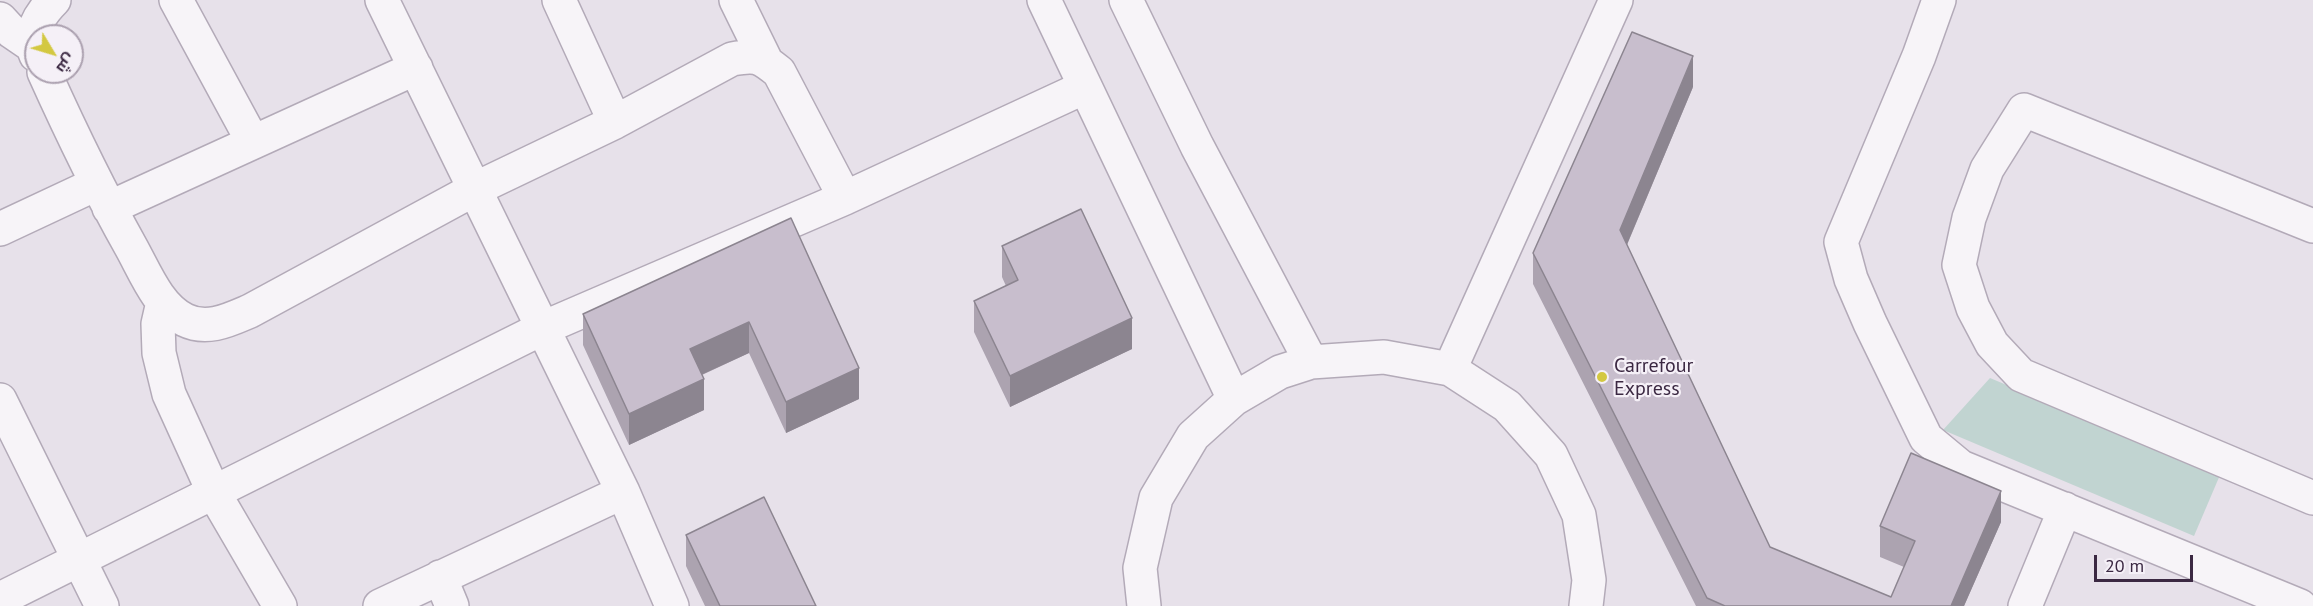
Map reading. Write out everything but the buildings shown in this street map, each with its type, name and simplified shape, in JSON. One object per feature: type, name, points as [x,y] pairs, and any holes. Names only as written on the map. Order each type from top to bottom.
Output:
[{"type":"street","points":[[37,24],[54,0]]},
{"type":"street","points":[[176,0],[253,142]]},
{"type":"street","points":[[382,0],[623,492],[672,606]]},
{"type":"street","points":[[559,0],[615,122]]},
{"type":"street","points":[[736,0],[765,61]]},
{"type":"street","points":[[1044,0],[1234,399]]},
{"type":"street","points":[[1126,0],[1197,146],[1311,362]]},
{"type":"street","points":[[1450,369],[1616,0]]},
{"type":"street","points":[[1939,0],[1919,56],[1841,242],[1851,279],[1870,323],[1926,438],[1961,466],[2300,606]]},
{"type":"street","points":[[0,18],[24,44]]},
{"type":"street","points":[[50,84],[103,196],[163,302],[184,320],[202,325],[221,323],[250,311],[475,189],[615,122],[732,59],[753,56],[765,61],[779,72],[844,198]]},
{"type":"street","points":[[0,229],[103,196],[253,142],[416,68]]},
{"type":"street","points":[[0,599],[543,328],[844,198],[1085,87]]},
{"type":"street","points":[[2313,226],[2024,110],[1987,169],[1969,219],[1959,265],[1973,308],[1992,344],[2021,375],[2313,498]]},
{"type":"street","points":[[163,302],[158,324],[159,353],[169,394],[214,493],[280,606]]},
{"type":"street","points":[[1144,606],[1140,568],[1156,498],[1193,436],[1234,399],[1281,372],[1311,362],[1384,357],[1450,369],[1507,406],[1551,455],[1579,515],[1589,580],[1586,606]]},
{"type":"street","points":[[1,405],[102,606]]},
{"type":"street","points":[[380,606],[446,592],[623,492]]},
{"type":"street","points":[[2025,606],[2065,509]]},
{"type":"shaded area","points":[[1990,378],[2220,475],[2194,536],[1943,430]]},
{"type":"place","name":"Carrefour Express","points":[[1602,377]]}]
